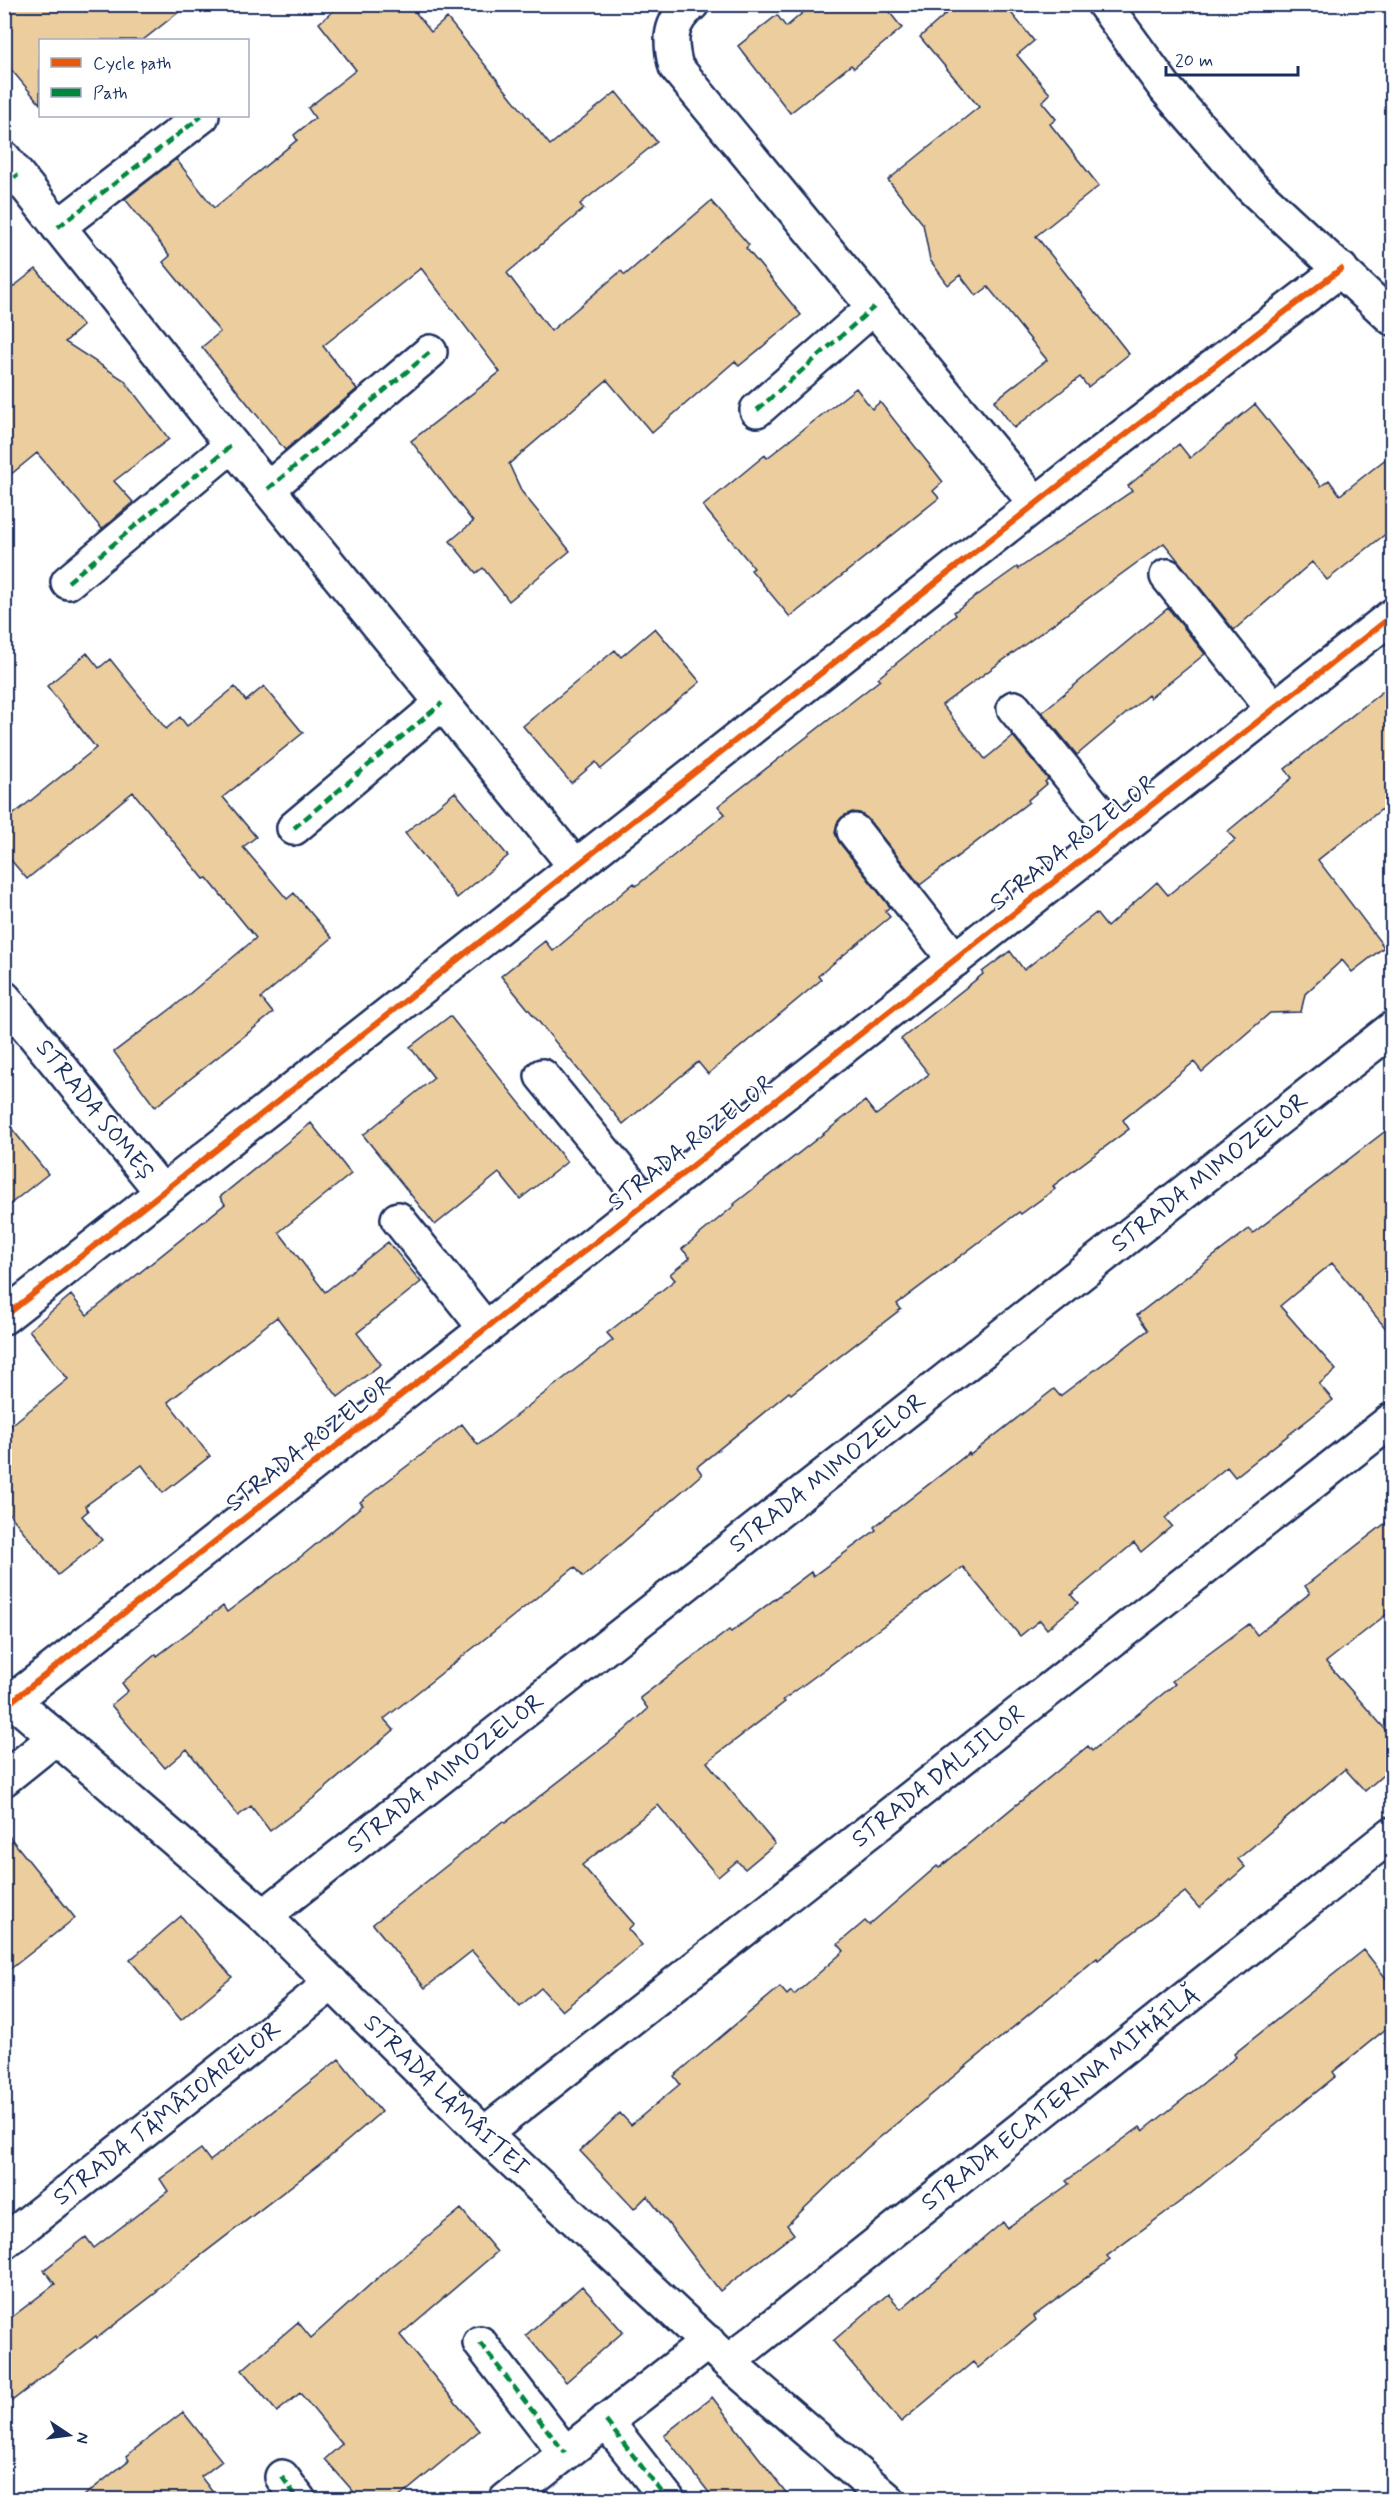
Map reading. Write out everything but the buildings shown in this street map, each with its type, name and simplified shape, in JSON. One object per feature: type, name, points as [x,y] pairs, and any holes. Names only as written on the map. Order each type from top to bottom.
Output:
[{"type":"street","points":[[692,4],[681,13],[674,26],[671,46],[676,67],[1036,504]]},
{"type":"street","points":[[1104,4],[1166,88],[1252,188],[1341,268],[1392,318]]},
{"type":"street","points":[[58,227],[201,117]]},
{"type":"street","points":[[9,173],[58,227],[232,445],[576,867]]},
{"type":"street","points":[[4,1317],[1036,504],[1341,268]]},
{"type":"street","points":[[757,410],[874,308]]},
{"type":"street","points":[[268,489],[430,352]]},
{"type":"street","points":[[68,582],[232,445]]},
{"type":"street","points":[[1167,576],[1273,709]]},
{"type":"street","name":"STRADA ROZELOR","points":[[8,1697],[486,1329],[1392,616]]},
{"type":"street","points":[[294,828],[442,703]]},
{"type":"street","points":[[1014,708],[1116,833]]},
{"type":"street","points":[[854,831],[955,960]]},
{"type":"street","name":"STRADA SOMEȘ","points":[[4,998],[162,1192]]},
{"type":"street","name":"STRADA MIMOZELOR","points":[[264,1916],[1392,1029]]},
{"type":"street","points":[[542,1076],[646,1203]]},
{"type":"street","points":[[398,1219],[486,1329]]},
{"type":"street","name":"STRADA DALIILOR","points":[[484,2134],[1392,1420]]},
{"type":"street","name":"STRADA LĂMÂIȚEI","points":[[8,1697],[264,1916],[484,2134],[718,2352],[888,2499]]},
{"type":"street","points":[[4,1779],[55,1738]]},
{"type":"street","name":"STRADA ECATERINA MIHĂILĂ","points":[[506,2499],[606,2421],[718,2352],[1392,1834]]},
{"type":"street","name":"STRADA TĂMÂIOARELOR","points":[[4,2242],[332,1983]]},
{"type":"street","points":[[480,2343],[565,2453]]},
{"type":"street","points":[[606,2421],[668,2499]]},
{"type":"marked path","points":[[58,227],[201,117]]},
{"type":"marked path","points":[[4,186],[18,175]]},
{"type":"marked path","points":[[757,410],[874,307]]},
{"type":"marked path","points":[[268,489],[430,352]]},
{"type":"marked path","points":[[68,582],[232,445]]},
{"type":"marked path","points":[[294,828],[442,703]]},
{"type":"marked path","points":[[480,2343],[565,2453]]},
{"type":"marked path","points":[[606,2421],[668,2500]]},
{"type":"marked path","points":[[282,2477],[299,2500]]},
{"type":"cycle path","points":[[4,1317],[1071,476],[1341,269]]},
{"type":"cycle path","points":[[12,1701],[1392,616]]}]
